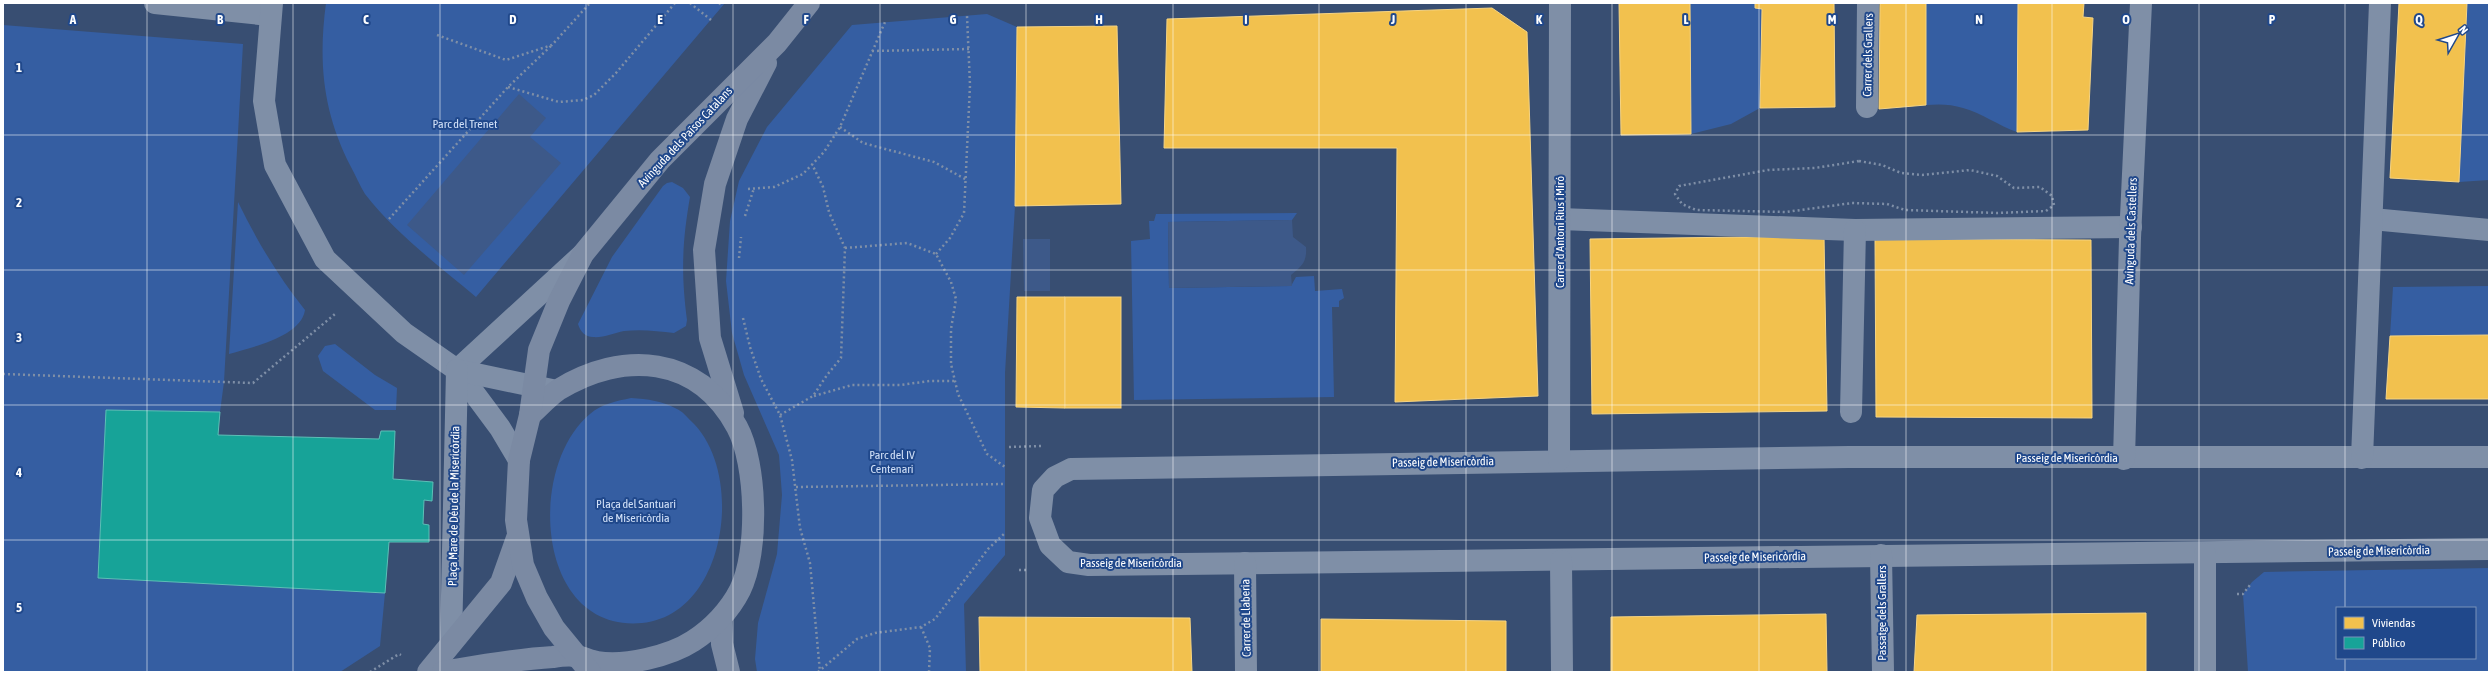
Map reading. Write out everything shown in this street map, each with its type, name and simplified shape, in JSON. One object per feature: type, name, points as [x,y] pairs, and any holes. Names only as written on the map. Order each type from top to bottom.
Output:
[{"type":"main road","name":"Avinguda dels Països Catalans","points":[[530,414],[539,350],[558,301],[582,254],[660,160],[777,43],[809,3]]},
{"type":"main road","name":"Avinguda dels Països Catalans","points":[[738,428],[710,338],[704,250],[714,184],[737,119],[777,43]]},
{"type":"main road","points":[[443,672],[481,669],[539,658],[583,664],[597,662],[618,663],[661,656],[693,641],[721,619],[741,589],[750,554],[754,508],[748,461],[738,428],[718,399],[690,377],[656,365],[621,365],[588,375],[557,391],[530,414],[519,460],[516,520],[523,565],[537,598],[554,628],[583,664]]},
{"type":"main road","points":[[428,672],[451,641],[501,583],[518,535]]},
{"type":"main road","points":[[721,619],[722,644],[728,672]]},
{"type":"street","points":[[155,3],[271,9],[264,101],[275,165],[325,259],[404,333],[457,370],[500,428],[519,460]]},
{"type":"street","name":"Carrer d'Antoni Rius i Miró","points":[[1559,460],[1560,3]]},
{"type":"street","name":"Carrer dels Grallers","points":[[1867,107],[1868,3]]},
{"type":"street","name":"Avinguda dels Castellers","points":[[2124,459],[2131,227],[2141,3]]},
{"type":"street","points":[[2362,458],[2380,3]]},
{"type":"street","points":[[1560,218],[1855,230],[2131,227]]},
{"type":"street","points":[[2372,219],[2489,230]]},
{"type":"street","points":[[1851,412],[1855,230]]},
{"type":"street","name":"Avinguda dels Països Catalans","points":[[457,370],[582,254]]},
{"type":"street","points":[[457,370],[557,391]]},
{"type":"street","name":"Plaça Mare de Déu de la Misericòrdia","points":[[451,641],[457,370]]},
{"type":"street","name":"Passeig de Misericòrdia","points":[[2489,457],[2124,459],[1849,457],[1559,460],[1071,469],[1055,477],[1043,490],[1040,518],[1050,545],[1068,562],[1089,565],[1561,561],[1882,555],[2205,554],[2489,549]]},
{"type":"street","points":[[2204,672],[2205,554]]},
{"type":"street","name":"Passatge dels Grallers","points":[[1882,555],[1882,672]]},
{"type":"street","points":[[1561,561],[1562,672]]},
{"type":"street","name":"Carrer de Llaberia","points":[[1245,563],[1246,672]]},
{"type":"path","points":[[388,219],[443,162],[508,87],[552,45],[590,3]]},
{"type":"path","points":[[508,87],[559,102],[583,100],[594,95],[616,73],[675,3]]},
{"type":"path","points":[[690,3],[711,20]]},
{"type":"path","points":[[719,3],[723,6]]},
{"type":"path","points":[[936,254],[950,238],[964,213],[967,180],[966,145],[970,85],[967,16]]},
{"type":"path","points":[[743,189],[774,187],[802,174],[824,152],[840,127],[885,22]]},
{"type":"path","points":[[438,35],[506,60],[552,45]]},
{"type":"path","points":[[872,51],[969,49]]},
{"type":"path","points":[[840,127],[863,143],[934,162],[967,180]]},
{"type":"path","points":[[1859,161],[1882,165],[1901,173],[1922,175],[1970,170],[1997,176],[2014,188],[2040,187],[2052,196],[2054,205],[2046,212],[1998,213],[1905,210],[1887,204],[1866,203],[1786,212],[1696,210],[1682,204],[1675,194],[1679,186],[1721,178],[1844,163],[1859,161]]},
{"type":"path","points":[[812,164],[823,187],[829,212],[845,248],[841,358],[827,375],[814,396]]},
{"type":"path","points":[[743,220],[754,188]]},
{"type":"path","points":[[738,266],[742,236]]},
{"type":"path","points":[[845,248],[907,243],[936,254],[951,282],[956,298],[951,329],[951,364],[958,394],[987,454],[1005,466]]},
{"type":"path","points":[[742,311],[750,347],[761,379],[780,415],[792,460],[800,528],[810,563],[819,671]]},
{"type":"path","points":[[3,374],[253,383],[339,312]]},
{"type":"path","points":[[780,415],[814,396],[852,385],[900,385],[930,381],[955,381]]},
{"type":"path","points":[[796,487],[1005,484]]},
{"type":"path","points":[[819,671],[857,639],[875,633],[921,626],[934,619],[988,549],[1005,533]]},
{"type":"path","points":[[921,626],[930,648],[929,672]]},
{"type":"green space","name":"Parc del Trenet","points":[[326,3],[725,3],[476,297],[404,236],[377,209],[365,194],[342,147],[334,127],[329,107],[323,67]]},
{"type":"green space","points":[[1690,3],[1755,3],[1762,9],[1760,108],[1731,124],[1691,134]]},
{"type":"green space","points":[[1926,3],[2018,3],[2017,132],[1963,108],[1936,104],[1926,105]]},
{"type":"green space","points":[[2467,3],[2489,3],[2489,180],[2459,182]]},
{"type":"green space","name":"Parc del IV Centenari","points":[[987,14],[1017,27],[1015,206],[1005,373],[1005,555],[964,604],[966,672],[757,672],[755,659],[758,623],[777,554],[782,495],[779,455],[744,375],[732,333],[726,281],[730,221],[739,181],[767,127],[852,25]]},
{"type":"green space","points":[[3,25],[243,44],[224,382],[220,412],[106,410],[98,578],[385,593],[380,646],[340,672],[3,672]]},
{"type":"green space","points":[[672,182],[683,188],[690,197],[685,229],[683,258],[687,320],[686,326],[674,333],[637,330],[624,331],[597,337],[585,335],[578,324],[612,257],[663,186]]},
{"type":"green space","points":[[238,202],[268,258],[305,310],[302,319],[295,327],[285,334],[274,340],[229,354]]},
{"type":"green space","points":[[1297,213],[1292,220],[1168,222],[1169,288],[1291,286],[1296,277],[1314,276],[1315,291],[1342,289],[1344,298],[1339,301],[1339,307],[1332,307],[1334,397],[1134,400],[1131,241],[1150,239],[1149,221],[1154,221],[1156,214]]},
{"type":"green space","points":[[2489,286],[2489,335],[2390,336],[2393,287]]},
{"type":"green space","points":[[335,344],[375,375],[397,388],[396,410],[375,410],[323,371],[318,356],[325,346]]},
{"type":"green space","name":"Plaça del Santuari de Misericòrdia","points":[[631,398],[666,404],[681,411],[691,421],[708,444],[718,473],[722,505],[719,538],[709,569],[693,595],[671,614],[642,623],[607,619],[580,602],[562,575],[552,542],[550,506],[556,470],[570,439],[594,411],[609,403]]},
{"type":"green space","points":[[2489,568],[2489,672],[2248,672],[2243,594],[2252,582],[2264,572]]},
{"type":"shaded area","points":[[519,94],[546,118],[530,137],[561,163],[464,275],[407,225]]},
{"type":"shaded area","points":[[1292,220],[1293,237],[1306,247],[1306,256],[1303,263],[1291,275],[1292,286],[1169,288],[1168,222]]},
{"type":"shaded area","points":[[1023,239],[1050,239],[1050,291],[1024,291]]},
{"type":"building: Viviendas","points":[[1619,3],[1690,3],[1691,134],[1621,135]]},
{"type":"building: Viviendas","points":[[1755,3],[1834,3],[1835,107],[1760,108],[1762,9],[1755,8]]},
{"type":"building: Viviendas","points":[[1880,3],[1926,3],[1926,105],[1879,109]]},
{"type":"building: Viviendas","points":[[2018,3],[2084,3],[2083,17],[2093,18],[2088,130],[2017,132]]},
{"type":"building: Viviendas","points":[[2399,3],[2467,3],[2459,182],[2390,178]]},
{"type":"building: Viviendas","points":[[1492,8],[1527,32],[1538,396],[1395,402],[1397,148],[1164,148],[1167,19]]},
{"type":"building: Viviendas","points":[[1117,26],[1121,204],[1015,206],[1017,27]]},
{"type":"building: Viviendas","points":[[1824,236],[1827,411],[1592,414],[1590,239]]},
{"type":"building: Viviendas","points":[[1875,239],[2091,240],[2092,418],[1876,417]]},
{"type":"building: Viviendas","points":[[1017,297],[1065,297],[1065,408],[1016,407]]},
{"type":"building: Viviendas","points":[[1065,297],[1121,297],[1121,408],[1065,408]]},
{"type":"building: Viviendas","points":[[2489,335],[2489,399],[2386,399],[2390,336]]},
{"type":"building: Viviendas","points":[[2146,613],[2146,672],[1914,672],[1917,615]]},
{"type":"building: Viviendas","points":[[1826,614],[1827,672],[1611,672],[1611,617]]},
{"type":"building: Viviendas","points":[[979,617],[1190,618],[1192,672],[980,672]]},
{"type":"building: Viviendas","points":[[1321,619],[1506,621],[1506,672],[1321,672]]},
{"type":"building: Público","points":[[106,410],[220,412],[218,435],[379,439],[381,431],[395,431],[393,479],[433,482],[432,501],[424,500],[423,524],[429,525],[429,542],[389,542],[385,593],[98,578]]}]
